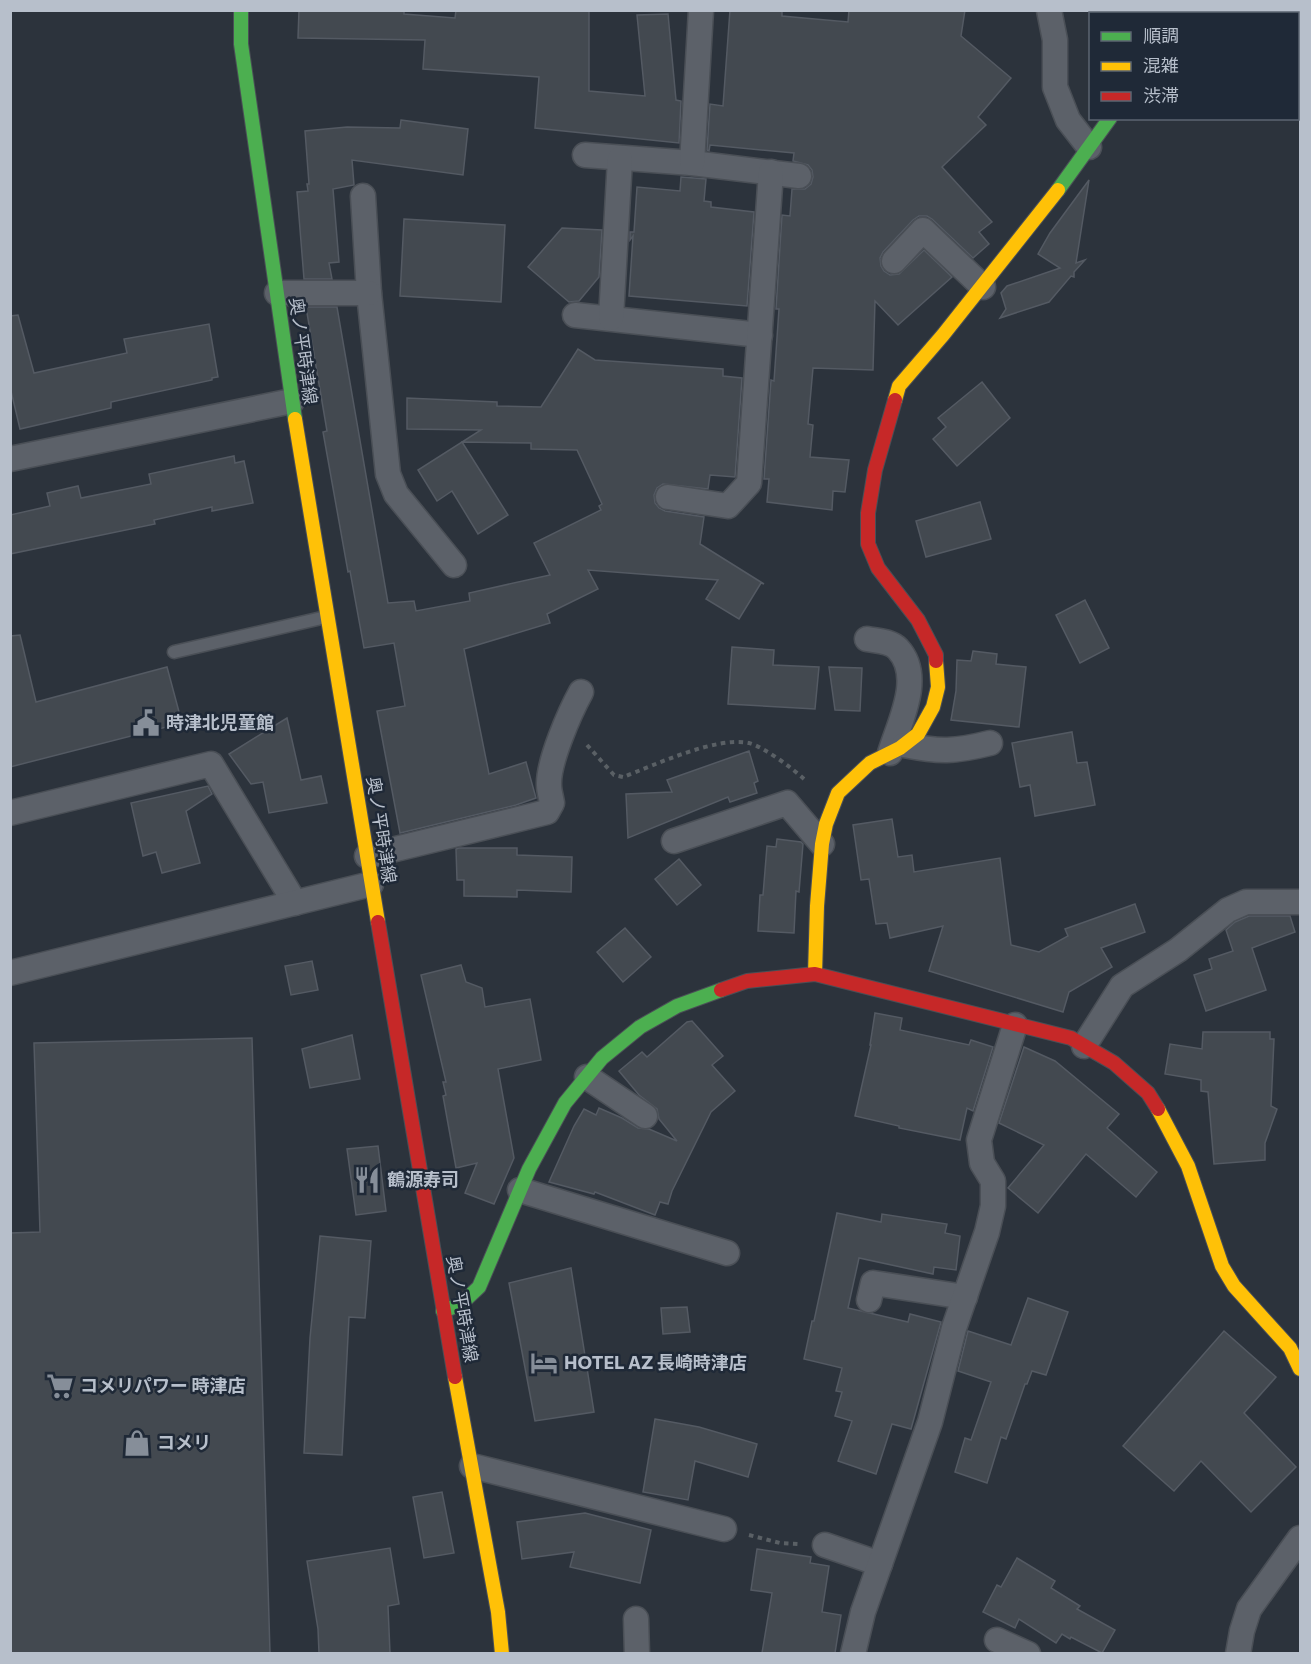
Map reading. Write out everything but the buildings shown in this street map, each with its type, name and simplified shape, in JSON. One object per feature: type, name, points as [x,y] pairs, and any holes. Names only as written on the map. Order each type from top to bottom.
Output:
[{"type":"street","name":"奥ノ平時津線","points":[[241,10],[241,44],[292,400],[444,1311],[498,1612],[502,1653]]},
{"type":"street","points":[[692,163],[701,10]]},
{"type":"street","points":[[1049,10],[1055,40],[1055,87],[1068,120],[1089,147]]},
{"type":"street","points":[[815,974],[822,844],[826,824],[838,793],[870,763],[897,749],[918,734],[933,707],[938,687],[936,655],[918,620],[878,568],[868,544],[868,513],[874,470],[899,386],[1040,215],[1109,120]]},
{"type":"street","points":[[585,155],[692,163],[799,176]]},
{"type":"street","points":[[611,318],[620,159]]},
{"type":"street","points":[[668,497],[728,506],[749,483],[771,172]]},
{"type":"street","points":[[363,196],[369,293],[388,474],[396,494],[454,565]]},
{"type":"street","points":[[894,261],[923,230],[983,286]]},
{"type":"street","points":[[277,293],[369,293]]},
{"type":"street","points":[[575,315],[760,335]]},
{"type":"street","points":[[10,459],[292,400]]},
{"type":"street","points":[[867,639],[884,642],[897,649],[906,664],[910,681],[897,749]]},
{"type":"street","points":[[367,856],[547,812],[552,803],[549,785],[550,772],[572,709],[581,692]]},
{"type":"street","points":[[897,749],[961,751],[990,743]]},
{"type":"street","points":[[10,813],[211,765],[295,903]]},
{"type":"street","points":[[674,841],[787,803],[822,844]]},
{"type":"street","points":[[10,973],[372,884]]},
{"type":"street","points":[[1084,1046],[1122,986],[1178,950],[1228,910],[1246,902],[1300,902]]},
{"type":"street","points":[[444,1311],[461,1304],[479,1287],[529,1169],[565,1103],[602,1058],[640,1027],[677,1006],[747,981],[815,974],[1071,1038],[1114,1063],[1148,1093],[1188,1166],[1222,1266],[1234,1286],[1290,1348],[1300,1369]]},
{"type":"street","points":[[853,1653],[863,1612],[930,1422],[954,1328],[987,1232],[993,1206],[993,1181],[982,1163],[979,1140],[1015,1025]]},
{"type":"street","points":[[587,1077],[645,1116]]},
{"type":"street","points":[[520,1190],[728,1253]]},
{"type":"street","points":[[869,1300],[873,1283],[965,1297]]},
{"type":"street","points":[[472,1467],[724,1529]]},
{"type":"street","points":[[1238,1653],[1242,1631],[1250,1609],[1300,1538]]},
{"type":"street","points":[[825,1545],[880,1564]]},
{"type":"street","points":[[636,1619],[637,1653]]},
{"type":"street","points":[[997,1641],[1028,1653]]},
{"type":"lane","points":[[174,652],[327,617]]},
{"type":"path","points":[[584,743],[614,775],[623,777],[704,747],[739,742],[752,744],[801,776],[832,807]]},
{"type":"path","points":[[724,1529],[780,1543],[825,1545]]},
{"type":"traffic: fast","points":[[241,10],[241,44],[295,419]]},
{"type":"traffic: fast","points":[[1058,190],[1109,120]]},
{"type":"traffic: fast","points":[[443,1311],[461,1304],[479,1287],[529,1169],[565,1103],[602,1058],[640,1027],[677,1006],[721,990]]},
{"type":"traffic: slow","points":[[895,400],[899,386],[943,335],[1058,190]]},
{"type":"traffic: slow","points":[[295,419],[378,922]]},
{"type":"traffic: slow","points":[[815,974],[817,906],[826,824],[838,793],[870,763],[900,748],[918,734],[933,707],[938,687],[936,661]]},
{"type":"traffic: slow","points":[[1158,1109],[1188,1166],[1222,1266],[1234,1286],[1290,1348],[1300,1369]]},
{"type":"traffic: slow","points":[[455,1377],[498,1612],[502,1654]]},
{"type":"traffic: jam","points":[[895,400],[875,470],[868,513],[868,544],[878,568],[918,620],[936,655],[936,661]]},
{"type":"traffic: jam","points":[[378,922],[455,1377]]},
{"type":"traffic: jam","points":[[721,990],[747,981],[815,974],[1071,1038],[1114,1063],[1148,1093],[1158,1109]]},
{"type":"place","name":"時津北児童館","points":[[146,723]]},
{"type":"place","name":"鶴源寿司","points":[[367,1180]]},
{"type":"place","name":"HOTEL AZ 長崎時津店","points":[[544,1363]]},
{"type":"place","name":"コメリパワー 時津店","points":[[60,1386]]},
{"type":"place","name":"コメリ","points":[[137,1443]]}]
